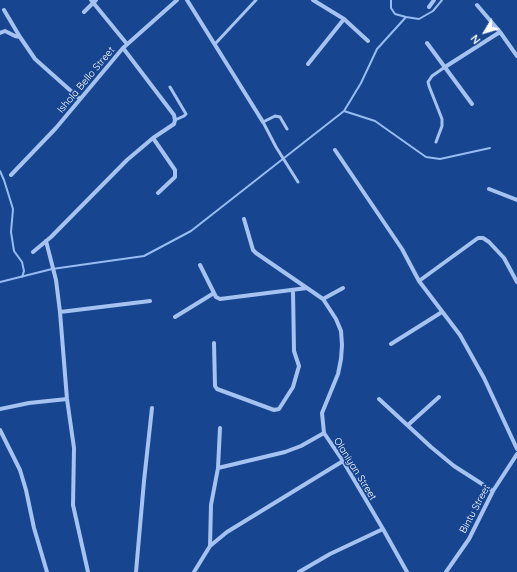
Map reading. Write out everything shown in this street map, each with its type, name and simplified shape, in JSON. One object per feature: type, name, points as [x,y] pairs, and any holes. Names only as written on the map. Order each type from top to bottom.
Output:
[{"type":"street","name":"Ishola Bello Street","points":[[11,174],[80,99],[123,48],[177,0]]},
{"type":"street","points":[[187,0],[263,122]]},
{"type":"street","points":[[313,0],[344,19],[368,41]]},
{"type":"street","points":[[429,7],[434,0]]},
{"type":"street","points":[[84,12],[94,1],[127,44]]},
{"type":"street","points":[[477,4],[517,56]]},
{"type":"street","points":[[4,10],[35,59],[80,99]]},
{"type":"street","points":[[308,64],[344,19]]},
{"type":"street","points":[[0,33],[5,31],[20,37]]},
{"type":"street","points":[[445,68],[500,32]]},
{"type":"street","points":[[427,43],[472,104]]},
{"type":"street","points":[[33,252],[77,211],[127,160],[152,138],[174,124],[176,120],[174,115],[123,48]]},
{"type":"street","points":[[152,138],[175,170],[175,177],[158,193]]},
{"type":"street","points":[[335,150],[402,249],[419,281],[460,336],[484,378],[517,449]]},
{"type":"street","points":[[489,189],[517,200]]},
{"type":"street","name":"Olaniyan Street","points":[[244,220],[253,250],[323,299],[336,319],[342,345],[338,374],[322,413],[324,433],[343,461],[407,572]]},
{"type":"street","points":[[419,281],[478,238],[483,238],[489,242],[504,258],[517,282]]},
{"type":"street","points":[[46,241],[56,280],[67,399],[74,448],[73,505],[88,572]]},
{"type":"street","points":[[200,265],[216,297],[220,299],[307,288]]},
{"type":"street","points":[[323,299],[343,288]]},
{"type":"street","points":[[214,343],[215,386],[217,389],[274,410],[279,409],[293,388],[299,366],[294,351],[292,291]]},
{"type":"street","points":[[175,317],[214,293]]},
{"type":"street","points":[[60,312],[150,302]]},
{"type":"street","points":[[391,344],[442,312]]},
{"type":"street","points":[[408,425],[439,397]]},
{"type":"street","points":[[0,409],[29,403],[67,399]]},
{"type":"street","points":[[379,399],[454,466],[493,491]]},
{"type":"street","points":[[136,572],[152,408]]},
{"type":"street","points":[[210,546],[211,505],[218,468],[220,428]]},
{"type":"street","points":[[0,430],[20,470],[34,528],[47,572]]},
{"type":"street","points":[[218,468],[286,452],[301,446],[324,433]]},
{"type":"street","name":"Bintu Street","points":[[446,572],[469,539],[493,491],[517,454]]},
{"type":"street","points":[[194,572],[210,546],[227,532],[343,461]]},
{"type":"street","points":[[299,572],[330,554],[383,529]]},
{"type":"lane","points":[[215,44],[256,0]]},
{"type":"lane","points":[[436,142],[442,126],[442,119],[428,82],[432,76],[445,68]]},
{"type":"lane","points":[[170,88],[186,114],[176,120]]},
{"type":"lane","points":[[287,129],[280,117],[274,116],[263,122],[276,147],[298,182]]},
{"type":"waterway","points":[[391,0],[391,8],[395,14],[406,17]]},
{"type":"waterway","points":[[0,282],[52,269],[144,256],[191,231],[344,111],[361,83],[377,49],[406,17],[419,19],[433,11],[442,0]]},
{"type":"waterway","points":[[344,111],[375,121],[426,157],[440,159],[490,148]]},
{"type":"waterway","points":[[0,171],[13,209],[11,232],[14,251],[22,262],[24,271],[22,277]]}]
